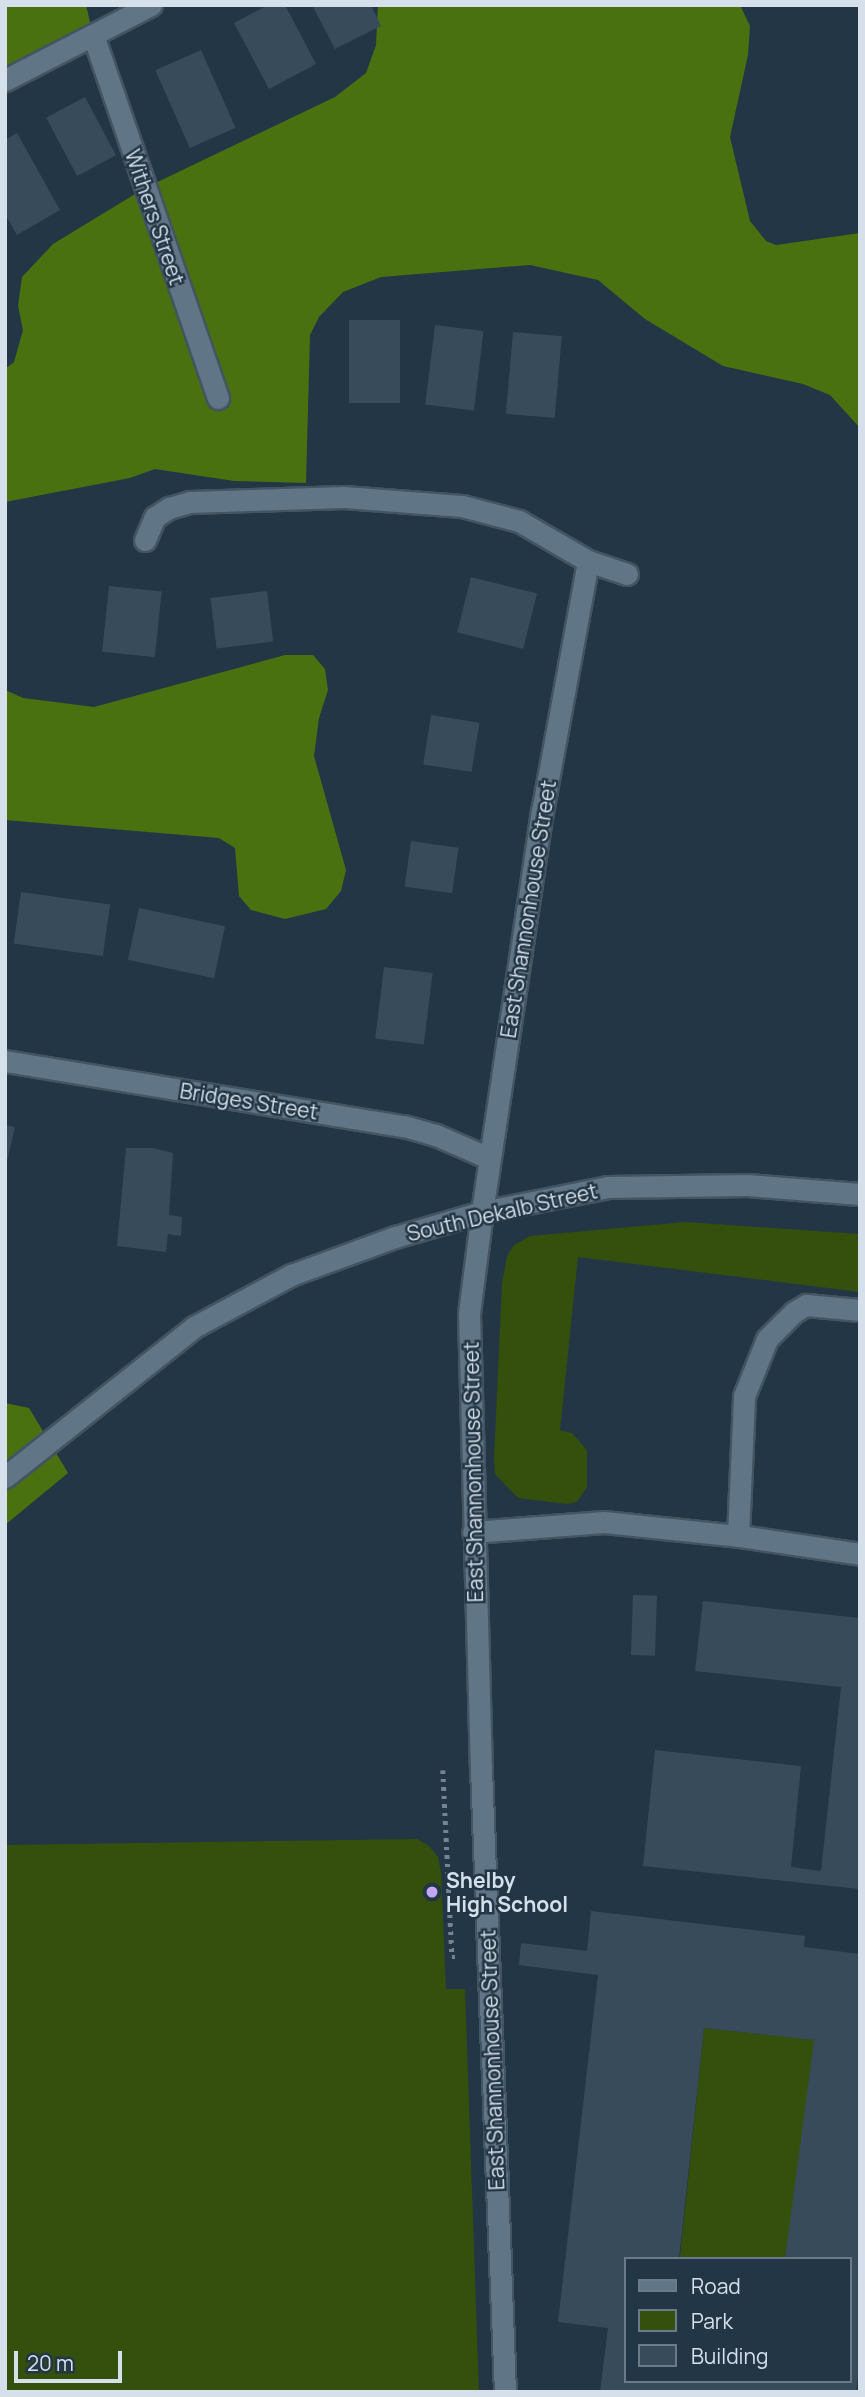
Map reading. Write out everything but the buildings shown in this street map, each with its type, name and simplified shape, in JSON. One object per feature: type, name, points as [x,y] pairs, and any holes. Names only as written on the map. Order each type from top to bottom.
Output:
[{"type":"street","points":[[5,80],[150,5]]},
{"type":"street","name":"Withers Street","points":[[93,35],[218,398]]},
{"type":"street","points":[[145,540],[155,517],[169,508],[190,502],[344,497],[462,506],[519,521],[588,561],[627,574]]},
{"type":"street","name":"East Shannonhouse Street","points":[[505,2392],[474,1532],[469,1314],[489,1158],[542,812],[588,561]]},
{"type":"street","name":"Bridges Street","points":[[5,1061],[404,1126],[436,1135],[489,1158]]},
{"type":"street","name":"South Dekalb Street","points":[[5,1477],[194,1327],[291,1275],[395,1237],[482,1212],[608,1187],[747,1185],[860,1194]]},
{"type":"street","points":[[738,1536],[744,1396],[767,1339],[794,1312],[806,1305],[860,1310]]},
{"type":"street","points":[[474,1532],[604,1522],[738,1536],[860,1554]]},
{"type":"green space","points":[[5,5],[86,5],[93,35],[5,80]]},
{"type":"green space","points":[[378,5],[740,5],[750,26],[748,55],[730,137],[750,221],[766,241],[776,245],[860,233],[860,428],[830,395],[803,384],[723,366],[645,319],[598,280],[530,265],[381,277],[343,292],[319,317],[310,335],[306,483],[234,481],[155,469],[130,478],[5,502],[5,369],[14,362],[23,330],[18,306],[22,277],[53,244],[145,188],[335,97],[366,73],[376,45]]},
{"type":"green space","points":[[285,655],[313,655],[325,669],[328,690],[319,718],[314,756],[346,870],[341,891],[326,909],[285,919],[251,910],[239,896],[235,848],[219,838],[5,820],[5,690],[23,698],[94,707]]},
{"type":"green space","points":[[685,1222],[860,1234],[860,1292],[578,1257],[560,1430],[572,1433],[587,1450],[587,1487],[577,1502],[566,1504],[518,1498],[495,1474],[494,1458],[502,1283],[507,1256],[514,1245],[530,1236]]},
{"type":"green space","points":[[5,1403],[29,1408],[68,1473],[5,1525]]},
{"type":"green space","points":[[417,1839],[429,1846],[438,1857],[441,1872],[446,1989],[465,1989],[479,2392],[5,2392],[5,1845]]},
{"type":"green space","points":[[704,2028],[814,2040],[792,2257],[680,2257]]},
{"type":"place","name":"Shelby High School","points":[[432,1892]]}]
